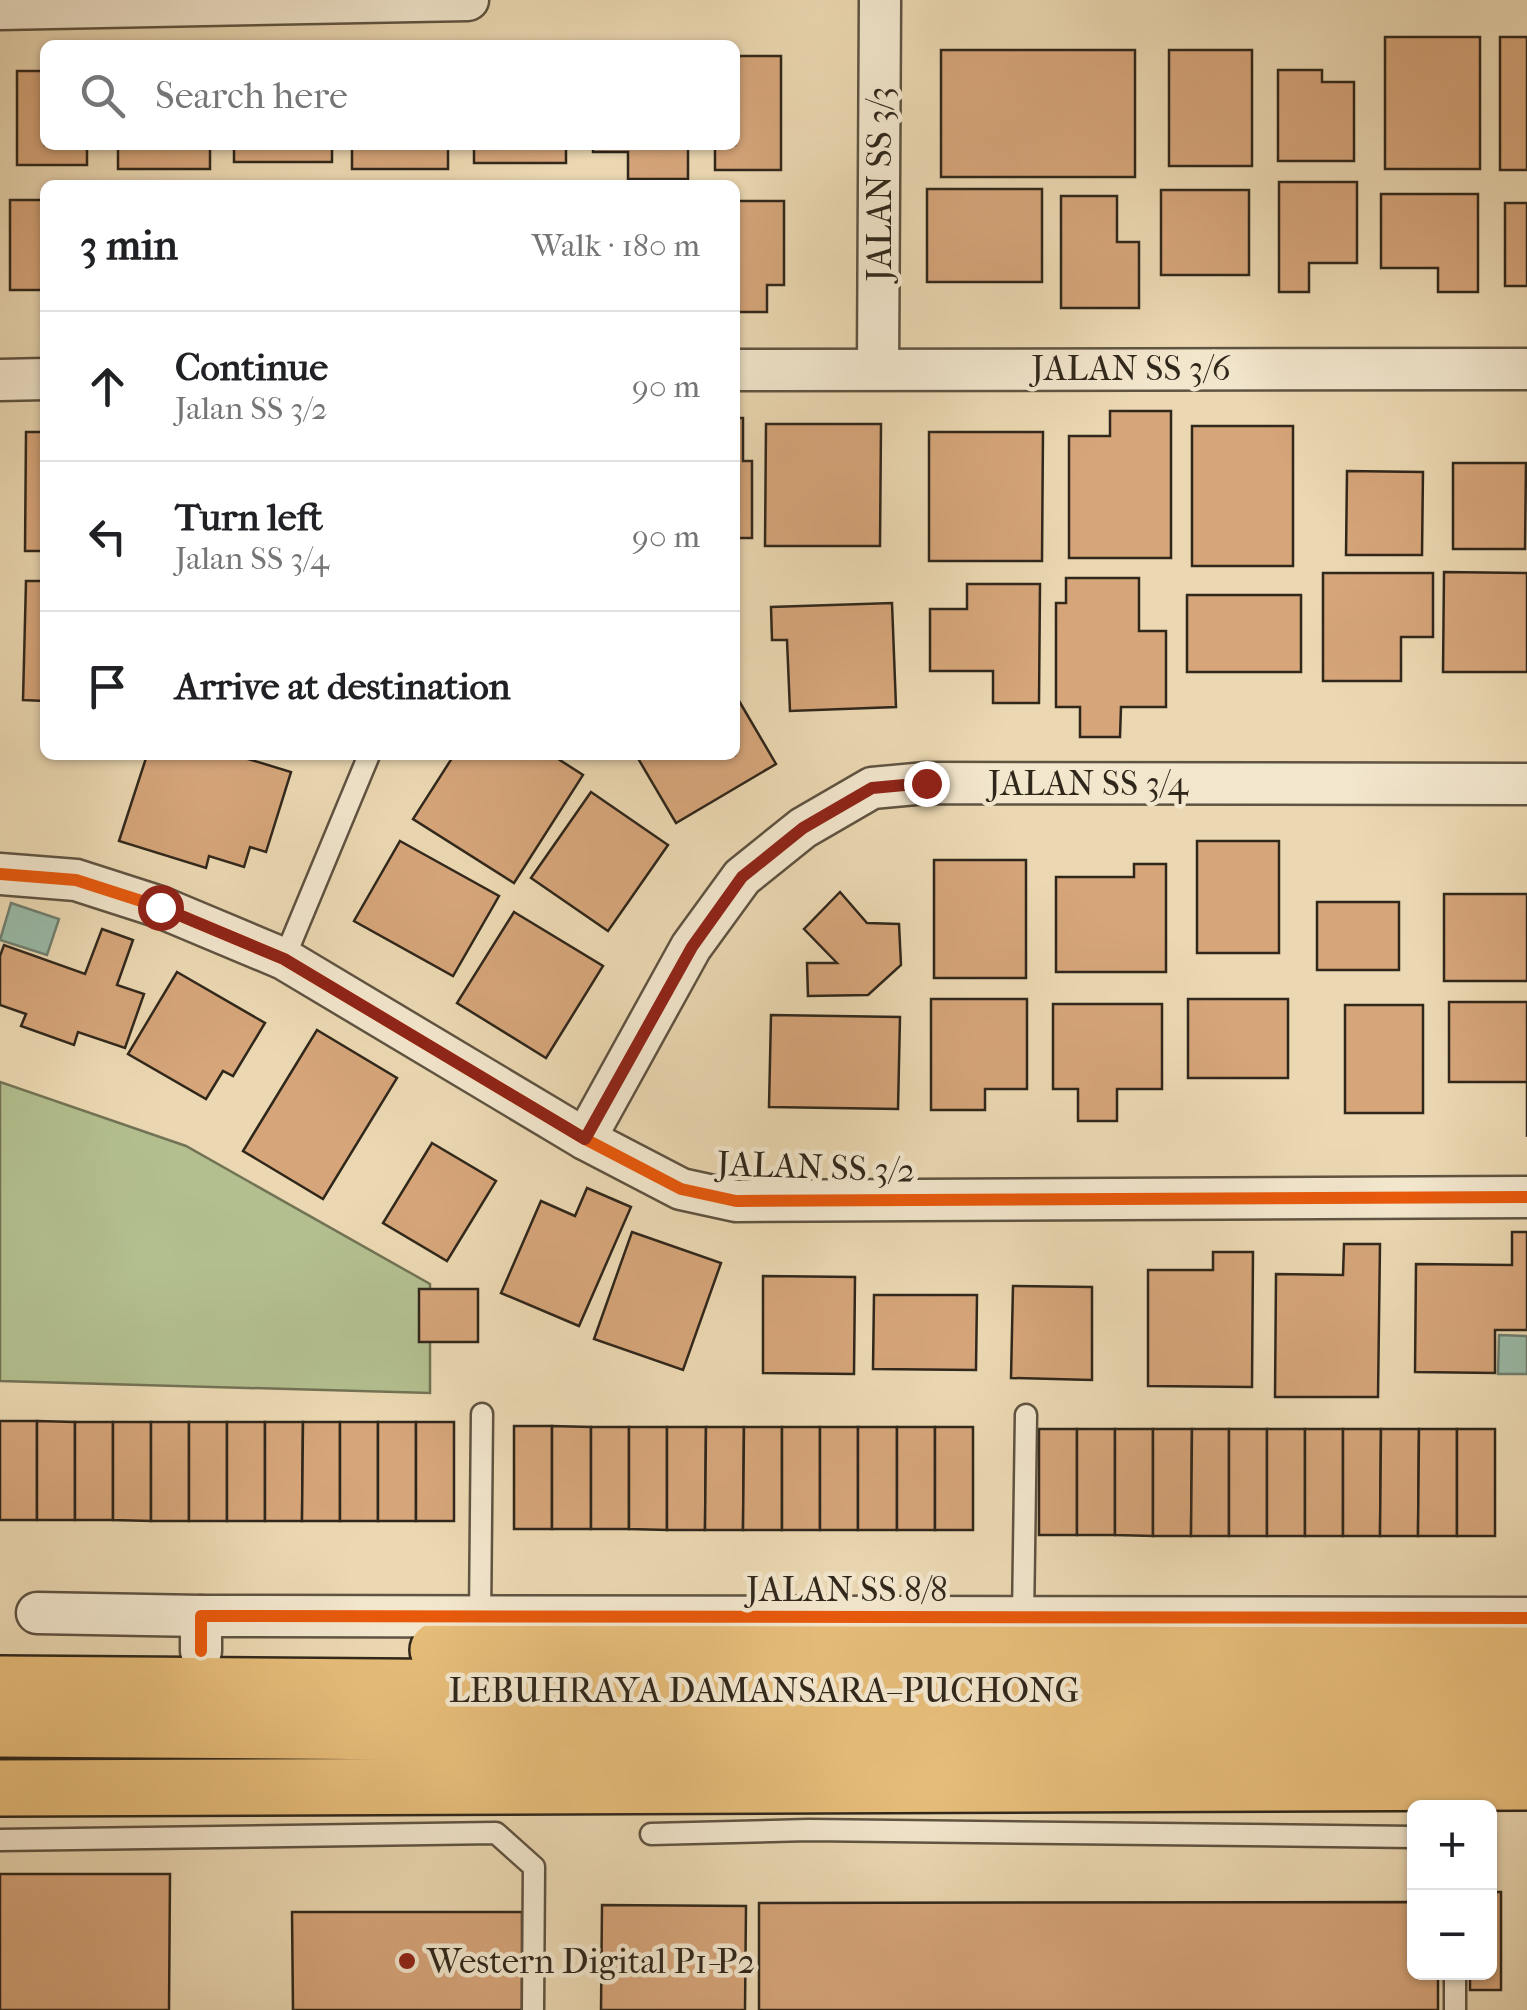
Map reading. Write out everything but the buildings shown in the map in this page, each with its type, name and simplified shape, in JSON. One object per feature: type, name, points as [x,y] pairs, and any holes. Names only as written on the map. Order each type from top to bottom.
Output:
[{"type":"highway","points":[[19,1630],[1527,1648]]},
{"type":"highway","name":"LEBUHRAYA DAMANSARA–PUCHONG","points":[[0,1684],[1043,1714],[1527,1740]]},
{"type":"highway","name":"LEBUHRAYA DAMANSARA–PUCHONG","points":[[0,1729],[1043,1714],[1527,1688]]},
{"type":"highway","points":[[0,1788],[1527,1782]]},
{"type":"street","points":[[0,9],[468,0]]},
{"type":"street","name":"JALAN SS 3/3","points":[[878,368],[880,0]]},
{"type":"street","name":"JALAN SS 3/6","points":[[740,370],[1527,369]]},
{"type":"street","points":[[0,380],[40,379]]},
{"type":"street","name":"JALAN SS 3/4","points":[[585,1139],[692,947],[742,877],[803,828],[872,788],[926,783],[1527,784]]},
{"type":"street","name":"JALAN SS 3/2","points":[[0,874],[76,880],[160,907],[284,959],[585,1139],[682,1189],[736,1202],[1527,1197]]},
{"type":"street","name":"JALAN SS 8/8","points":[[201,1634],[480,1618],[1527,1618]]},
{"type":"lane","points":[[284,959],[367,760]]},
{"type":"lane","points":[[480,1618],[482,1414]]},
{"type":"lane","points":[[1022,1619],[1026,1416]]},
{"type":"lane","points":[[651,1834],[809,1830],[1407,1837]]},
{"type":"lane","points":[[0,1840],[496,1833],[534,1867],[533,2010]]},
{"type":"lane","points":[[1454,2010],[1455,1980]]},
{"type":"shaded area","points":[[11,903],[59,919],[47,955],[0,940]]},
{"type":"shaded area","points":[[0,1082],[186,1146],[430,1284],[430,1393],[0,1381]]},
{"type":"shaded area","points":[[1499,1335],[1527,1336],[1527,1374],[1498,1374]]},
{"type":"cycle path","points":[[0,874],[76,880],[160,907],[284,959],[585,1139],[681,1189],[736,1201],[1527,1197]]},
{"type":"cycle path","points":[[201,1651],[201,1616],[1527,1618]]},
{"type":"place","name":"Western Digital P1-P2","points":[[407,1961]]},
{"type":"route","points":[[160,907],[284,959],[585,1139],[692,947],[742,877],[803,828],[872,788],[926,783]]}]
